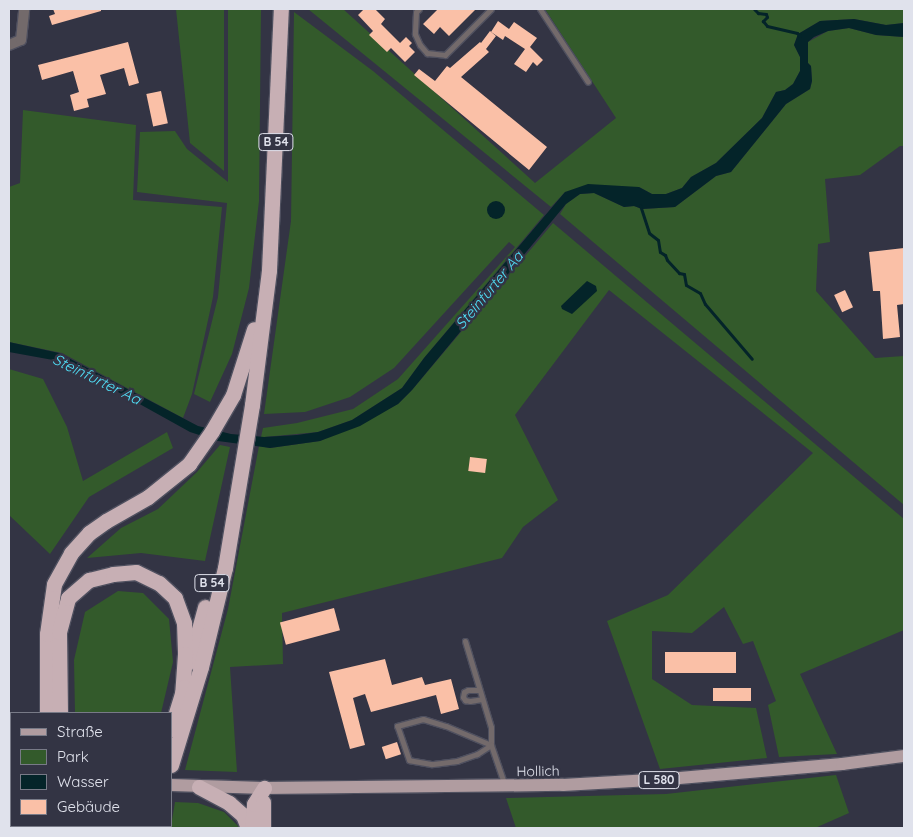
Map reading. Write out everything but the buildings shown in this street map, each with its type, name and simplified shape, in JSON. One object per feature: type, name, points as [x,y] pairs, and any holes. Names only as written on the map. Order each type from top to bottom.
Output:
[{"type":"highway","name":"B 54","points":[[172,762],[201,667],[223,577],[252,404],[269,270],[281,12]]},
{"type":"highway","points":[[47,712],[47,634],[54,584],[71,553],[100,525],[148,497],[188,464],[212,431],[233,395],[250,347],[269,270]]},
{"type":"highway","name":"B 54","points":[[172,726],[212,585],[228,511],[242,471]]},
{"type":"highway","points":[[60,712],[59,632],[68,598],[89,580],[113,574],[136,572],[159,583],[175,598],[184,623],[185,654],[182,696]]},
{"type":"highway","points":[[199,787],[229,803],[243,815],[250,828]]},
{"type":"highway","points":[[250,828],[254,804],[264,788]]},
{"type":"highway","points":[[263,828],[264,788]]},
{"type":"main road","name":"Hollich","points":[[172,785],[264,788],[505,786],[668,779],[904,756]]},
{"type":"street","points":[[9,45],[21,40],[24,9]]},
{"type":"lane","points":[[419,9],[416,12],[415,34],[420,44],[427,53],[445,55],[491,9]]},
{"type":"lane","points":[[540,9],[588,82]]},
{"type":"lane","points":[[465,640],[491,727],[491,745],[505,786]]},
{"type":"lane","points":[[479,690],[468,690],[464,692],[463,697],[465,700],[470,701],[482,699]]},
{"type":"lane","points":[[423,719],[446,726],[491,745],[477,754],[457,761],[431,764],[409,760],[397,726],[423,719]]},
{"type":"green space","points":[[176,9],[224,9],[224,171],[190,143]]},
{"type":"green space","points":[[228,9],[261,9],[259,201],[249,288],[232,354],[210,402],[194,394],[218,297],[227,203],[137,192],[140,132],[175,131],[187,149],[228,182]]},
{"type":"green space","points":[[308,9],[343,9],[535,183],[616,118],[545,9],[904,9],[904,23],[886,25],[854,19],[820,21],[798,34],[794,45],[800,57],[800,71],[793,84],[785,90],[776,92],[762,118],[716,163],[691,177],[682,188],[666,194],[652,194],[639,187],[565,192],[551,207]]},
{"type":"green space","points":[[294,12],[373,71],[544,215],[424,358],[402,388],[352,420],[318,432],[261,437],[263,428],[297,423],[353,409],[398,379],[515,247],[509,242],[394,368],[350,397],[305,412],[264,414],[291,221]]},
{"type":"green space","points":[[849,28],[876,35],[904,37],[904,146],[900,146],[860,175],[825,179],[830,242],[818,244],[816,291],[875,358],[904,356],[904,505],[560,214],[566,204],[580,194],[594,193],[624,207],[634,206],[642,209],[675,207],[716,176],[731,172],[786,104],[810,89],[812,81],[811,66],[808,63],[808,42],[828,31]]},
{"type":"green space","points":[[23,110],[136,125],[133,200],[222,207],[213,297],[192,394],[183,418],[62,353],[9,342],[9,187],[20,183]]},
{"type":"green space","points":[[553,223],[904,519],[904,630],[800,674],[837,754],[779,757],[768,705],[776,701],[753,641],[743,644],[724,607],[692,633],[652,631],[652,679],[692,705],[756,708],[767,758],[660,769],[607,621],[668,595],[813,453],[609,290],[515,415],[558,500],[523,527],[502,558],[282,613],[283,664],[230,667],[237,772],[185,770],[228,609],[259,446],[270,448],[320,441],[398,404],[412,390]]},
{"type":"green space","points":[[9,369],[43,379],[67,427],[83,481],[167,432],[173,448],[89,497],[50,554],[9,515]]},
{"type":"green space","points":[[220,445],[230,447],[205,561],[141,553],[87,558],[121,528],[158,509],[197,472]]},
{"type":"green space","points":[[118,591],[143,593],[169,619],[173,662],[161,712],[75,712],[74,660],[85,612]]},
{"type":"green space","points":[[836,775],[849,813],[815,828],[516,828],[506,798],[666,794]]},
{"type":"green space","points":[[175,802],[198,803],[224,812],[240,828],[168,828],[172,827]]},
{"type":"water","name":"Steinfurter Aa","points":[[854,19],[886,25],[904,23],[904,37],[876,35],[849,28],[828,31],[814,37],[808,42],[808,63],[811,66],[812,81],[810,89],[786,104],[731,172],[716,176],[675,207],[642,209],[634,206],[624,207],[594,193],[580,194],[566,204],[412,390],[398,404],[360,426],[320,441],[270,448],[218,441],[190,432],[64,362],[9,352],[9,342],[59,353],[198,426],[231,434],[264,437],[297,435],[318,432],[352,420],[402,388],[424,358],[565,192],[588,184],[639,187],[652,194],[666,194],[682,188],[691,177],[716,163],[762,118],[776,92],[785,90],[793,84],[800,71],[800,57],[794,45],[798,34],[820,21]]},
{"type":"water","points":[[496,201],[502,204],[505,210],[502,216],[496,219],[490,216],[487,210],[490,204]]},
{"type":"water","points":[[587,281],[596,286],[597,291],[572,314],[562,309],[561,306]]},
{"type":"waterway","points":[[754,9],[758,13],[766,14],[767,17],[763,21],[767,26],[797,33],[800,36]]},
{"type":"waterway","points":[[640,205],[649,233],[658,240],[660,252],[665,255],[679,273],[684,274],[686,285],[700,293],[705,304],[752,359]]}]
